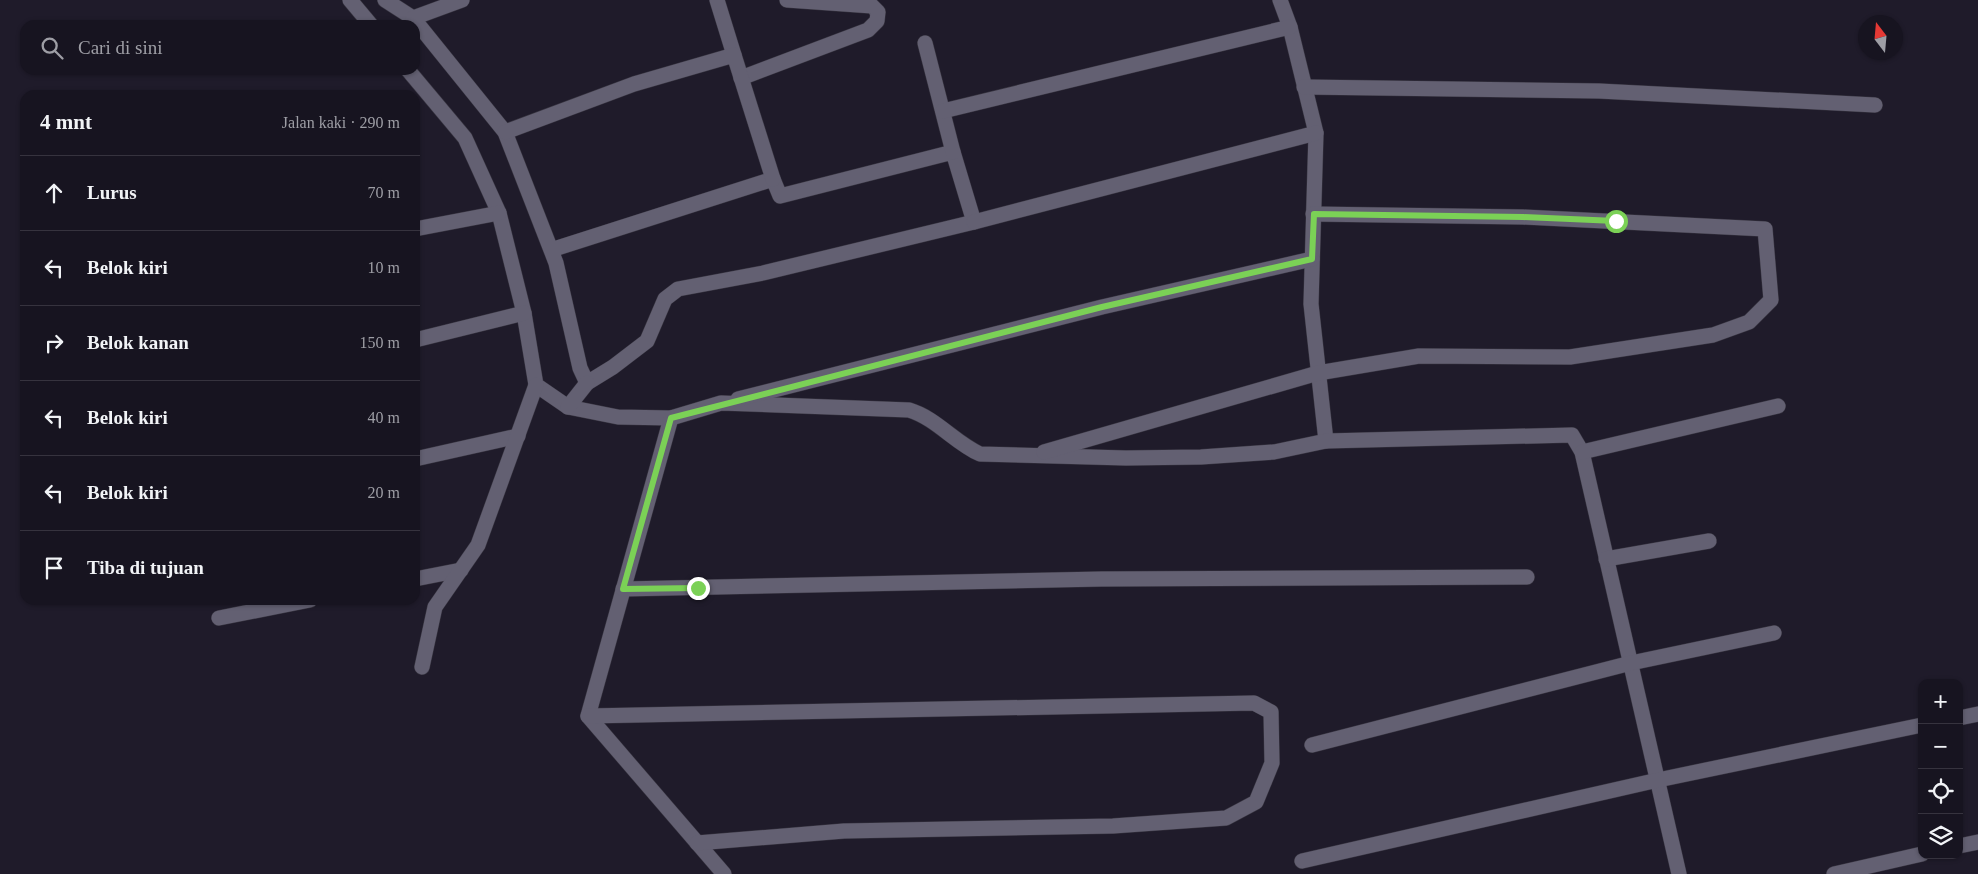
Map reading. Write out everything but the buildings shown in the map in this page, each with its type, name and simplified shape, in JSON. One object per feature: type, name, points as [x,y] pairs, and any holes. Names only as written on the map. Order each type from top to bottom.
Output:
[{"type":"street","points":[[350,0],[367,20]]},
{"type":"street","points":[[385,0],[413,18],[462,0]]},
{"type":"street","points":[[717,0],[780,196],[953,152]]},
{"type":"street","points":[[741,78],[868,30],[877,21],[878,12],[872,6],[787,0]]},
{"type":"street","points":[[1280,0],[1290,28],[1316,133],[1311,304],[1326,441]]},
{"type":"street","points":[[420,27],[505,132],[556,263],[580,368],[587,383]]},
{"type":"street","points":[[943,111],[1290,28]]},
{"type":"street","points":[[925,43],[953,152],[974,222]]},
{"type":"street","points":[[505,132],[634,84],[734,55]]},
{"type":"street","points":[[411,75],[419,90]]},
{"type":"street","points":[[1304,87],[1599,91],[1875,104]]},
{"type":"street","points":[[421,94],[465,138],[499,213],[524,313],[536,385],[478,545],[435,607],[422,667]]},
{"type":"street","points":[[568,407],[587,383],[613,367],[647,340],[665,299],[678,289],[763,273],[974,222],[1316,133]]},
{"type":"street","points":[[551,250],[773,179]]},
{"type":"street","points":[[420,228],[499,213]]},
{"type":"street","points":[[1029,456],[1318,373],[1419,356],[1570,357],[1713,335],[1749,322],[1771,300],[1765,229],[1523,217],[1314,214]]},
{"type":"street","points":[[536,385],[568,407],[618,417],[671,418],[721,403],[1102,307],[1312,259]]},
{"type":"street","points":[[420,339],[524,313]]},
{"type":"street","points":[[721,403],[909,410],[920,413],[970,450],[980,454],[1029,456],[1201,457],[1274,452],[1326,441],[1572,435],[1582,452],[1680,874]]},
{"type":"street","points":[[1582,452],[1778,406]]},
{"type":"street","points":[[588,716],[671,418]]},
{"type":"street","points":[[420,458],[518,436]]},
{"type":"street","points":[[1606,559],[1709,542]]},
{"type":"street","points":[[420,579],[461,570]]},
{"type":"street","points":[[623,589],[1102,579],[1526,577]]},
{"type":"street","points":[[219,618],[285,605]]},
{"type":"street","points":[[1312,745],[1631,664],[1774,633]]},
{"type":"street","points":[[588,716],[1254,703],[1271,712],[1272,763],[1256,802],[1226,818],[1113,826],[844,831],[697,842]]},
{"type":"street","points":[[1963,717],[1978,714]]},
{"type":"street","points":[[588,716],[724,874]]},
{"type":"street","points":[[1302,861],[1658,780],[1918,726]]},
{"type":"street","points":[[1963,845],[1978,842]]},
{"type":"street","points":[[1834,874],[1918,855]]},
{"type":"route","points":[[698,588],[623,589],[671,418],[740,398],[1102,307],[1312,259],[1314,214],[1523,217],[1616,221]]}]
